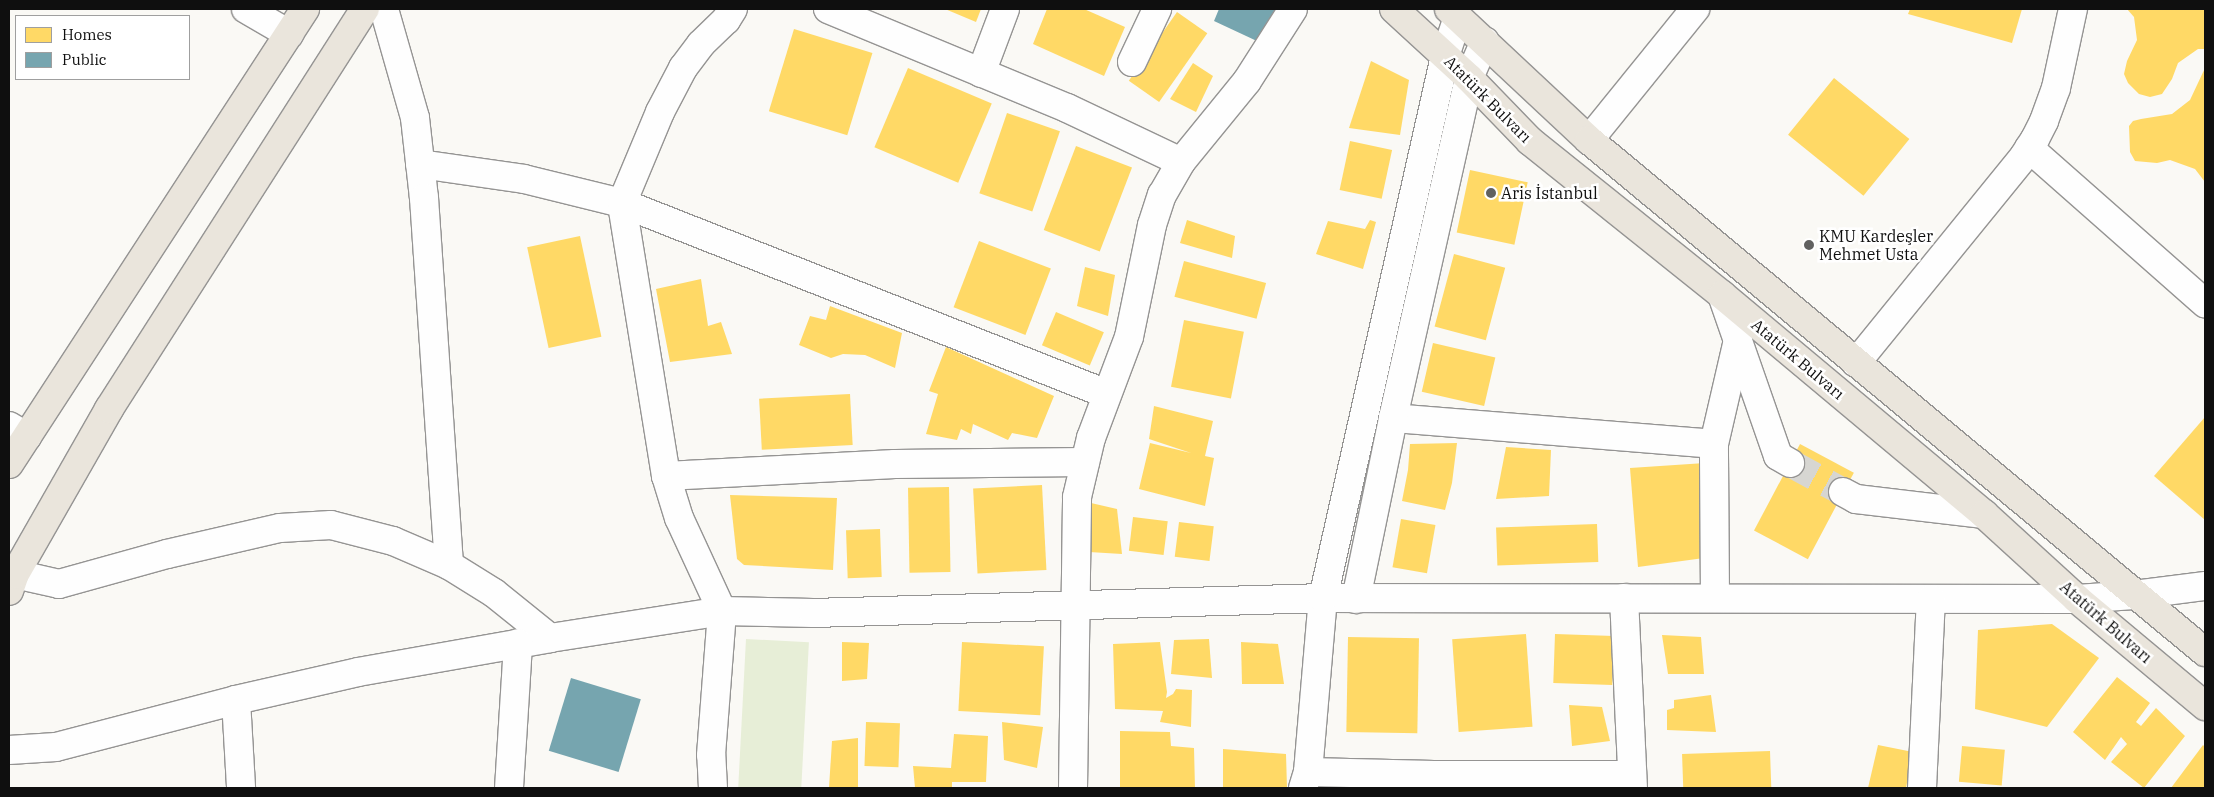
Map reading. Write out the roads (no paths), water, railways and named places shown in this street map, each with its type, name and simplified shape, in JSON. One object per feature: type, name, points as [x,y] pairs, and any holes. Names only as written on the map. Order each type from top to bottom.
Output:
[{"type":"main road","points":[[9,464],[18,431],[305,9]]},
{"type":"main road","points":[[12,582],[109,409],[365,9]]},
{"type":"main road","name":"Atatürk Bulvarı","points":[[1394,9],[1469,78],[1530,141],[1722,295],[1984,514],[2077,599],[2205,706]]},
{"type":"main road","points":[[1454,13],[1590,140],[2134,596],[2205,652]]},
{"type":"street","points":[[246,9],[289,34]]},
{"type":"street","points":[[384,9],[415,118],[449,565]]},
{"type":"street","points":[[713,788],[711,755],[722,611],[679,518],[666,476],[622,203],[660,112],[683,68],[701,44],[726,20],[734,9]]},
{"type":"street","points":[[828,9],[1067,108],[1181,162]]},
{"type":"street","points":[[981,72],[1004,9]]},
{"type":"street","points":[[1132,62],[1157,9]]},
{"type":"street","points":[[1073,788],[1076,497],[1085,462],[1107,394],[1129,337],[1152,225],[1162,195],[1181,162],[1247,81],[1293,9]]},
{"type":"street","points":[[1590,140],[1695,9]]},
{"type":"street","points":[[1856,362],[2029,148],[2044,121],[2053,96],[2073,9]]},
{"type":"street","points":[[1454,13],[1323,598],[1305,780],[1632,782],[1624,598]]},
{"type":"street","points":[[1356,599],[1393,418],[1469,78],[1485,41]]},
{"type":"street","points":[[2029,148],[2205,303]]},
{"type":"street","points":[[420,164],[524,179],[622,203],[1107,394]]},
{"type":"street","points":[[1722,295],[1778,456],[1790,463]]},
{"type":"street","points":[[1715,598],[1714,444],[1738,340]]},
{"type":"street","points":[[1393,418],[1714,444]]},
{"type":"street","points":[[666,476],[895,464],[1085,462]]},
{"type":"street","points":[[1843,492],[1856,499],[1984,514]]},
{"type":"street","points":[[12,582],[59,584],[167,554],[280,528],[331,525],[392,541],[449,565],[494,593],[550,638]]},
{"type":"street","points":[[9,750],[56,747],[236,700],[358,672],[518,643],[722,611],[813,613],[1323,598],[2077,599],[2134,596],[2205,586]]},
{"type":"street","points":[[1922,788],[1931,598]]},
{"type":"street","points":[[509,788],[518,643]]},
{"type":"street","points":[[236,700],[241,788]]},
{"type":"tunnel","points":[[1790,463],[1843,492]]},
{"type":"place","name":"Aris İstanbul","points":[[1491,193]]},
{"type":"place","name":"KMU Kardeşler Mehmet Usta","points":[[1809,245]]}]
